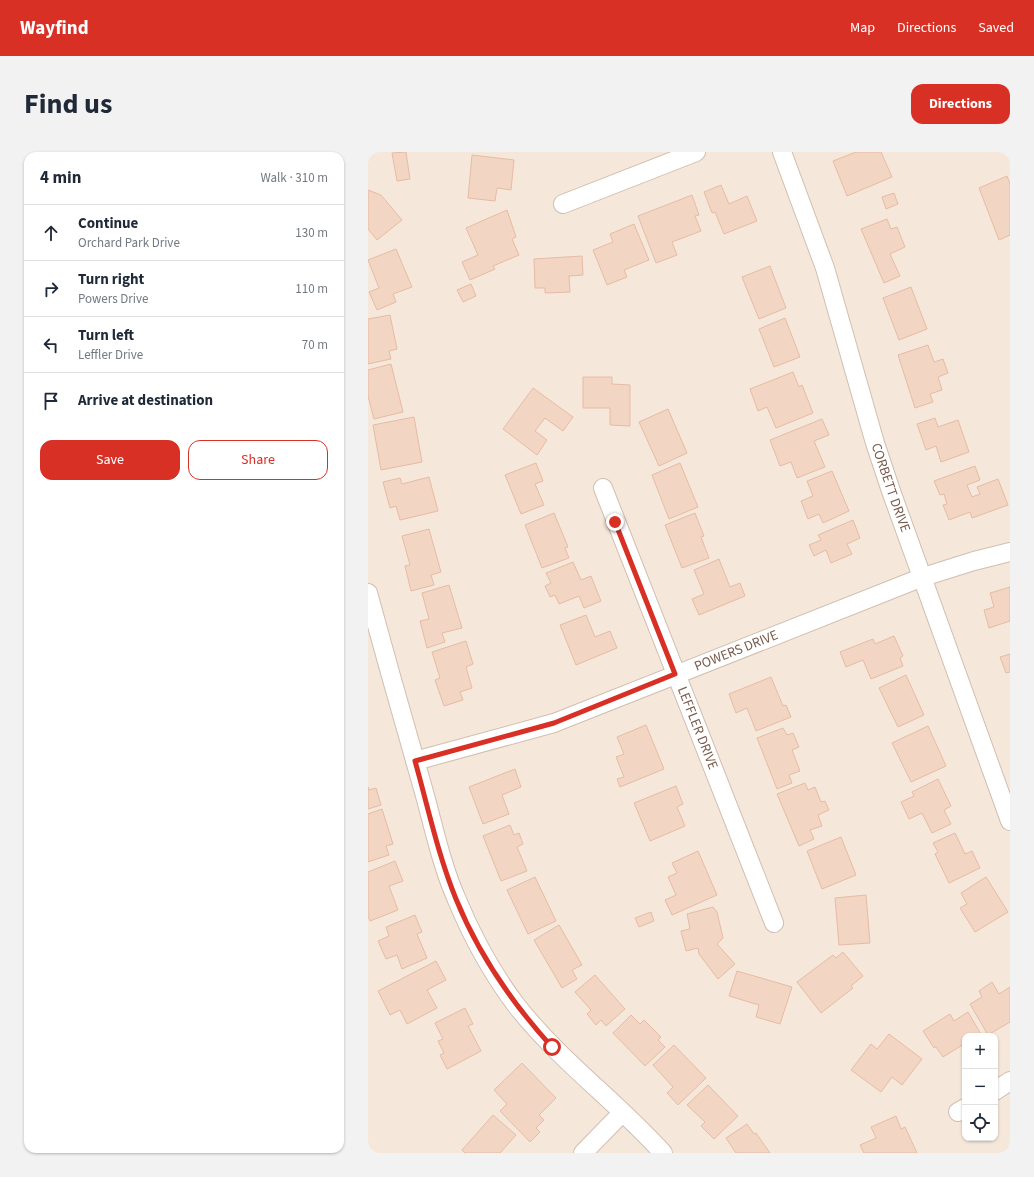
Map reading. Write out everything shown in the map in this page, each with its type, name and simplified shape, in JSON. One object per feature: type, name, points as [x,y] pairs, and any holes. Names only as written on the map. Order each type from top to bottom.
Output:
[{"type":"street","points":[[563,204],[696,152]]},
{"type":"street","name":"CORBETT DRIVE","points":[[782,152],[825,268],[875,443],[1010,821]]},
{"type":"street","name":"LEFFLER DRIVE","points":[[602,488],[774,923]]},
{"type":"street","name":"POWERS DRIVE","points":[[415,761],[554,723],[923,577],[974,561],[1010,552]]},
{"type":"street","points":[[368,593],[415,761],[456,899],[496,976],[527,1019],[552,1047],[663,1153]]},
{"type":"street","points":[[998,1089],[1010,1081]]},
{"type":"street","points":[[583,1153],[622,1113]]},
{"type":"shaded area","points":[[368,152],[1010,152],[1010,1153],[368,1153]]},
{"type":"building","points":[[406,152],[410,179],[397,181],[392,153]]},
{"type":"building","points":[[856,152],[881,152],[892,177],[847,196],[833,161]]},
{"type":"building","points":[[472,155],[514,160],[511,190],[497,188],[495,201],[468,198]]},
{"type":"building","points":[[1007,176],[1010,184],[1010,235],[999,240],[979,188]]},
{"type":"building","points":[[721,185],[729,204],[747,196],[757,221],[724,234],[715,212],[712,213],[704,192]]},
{"type":"building","points":[[368,190],[381,195],[402,220],[377,240],[368,229]]},
{"type":"building","points":[[894,193],[898,204],[886,209],[882,197]]},
{"type":"building","points":[[692,195],[699,215],[695,216],[701,231],[672,242],[677,255],[656,263],[638,216]]},
{"type":"building","points":[[507,210],[516,237],[512,239],[519,255],[493,266],[495,269],[470,280],[462,262],[478,255],[466,228]]},
{"type":"building","points":[[887,219],[891,229],[897,227],[905,247],[890,254],[900,276],[884,283],[861,229]]},
{"type":"building","points":[[634,224],[649,260],[624,270],[627,277],[607,285],[593,250],[613,242],[610,234]]},
{"type":"building","points":[[396,249],[412,287],[393,294],[396,302],[377,310],[369,292],[379,288],[368,260]]},
{"type":"building","points":[[582,256],[583,275],[569,276],[570,292],[545,293],[545,288],[535,288],[534,259]]},
{"type":"building","points":[[770,266],[786,308],[759,319],[742,277]]},
{"type":"building","points":[[471,284],[476,296],[463,302],[457,290]]},
{"type":"building","points":[[911,287],[927,329],[899,340],[883,298]]},
{"type":"building","points":[[390,315],[397,349],[389,351],[391,359],[368,364],[368,319]]},
{"type":"building","points":[[785,318],[800,357],[774,367],[759,329]]},
{"type":"building","points":[[928,345],[934,362],[943,359],[948,373],[938,377],[942,390],[930,394],[933,402],[915,408],[898,355]]},
{"type":"building","points":[[391,364],[403,412],[374,419],[368,396],[368,370]]},
{"type":"building","points":[[793,372],[799,387],[802,385],[813,413],[776,428],[767,407],[758,411],[750,389]]},
{"type":"building","points":[[583,377],[612,377],[612,384],[630,385],[630,426],[610,425],[610,408],[583,408]]},
{"type":"building","points":[[533,388],[573,417],[563,431],[545,418],[535,431],[547,440],[537,455],[503,429]]},
{"type":"building","points":[[668,409],[687,453],[659,466],[639,422]]},
{"type":"building","points":[[414,417],[422,462],[381,470],[373,425]]},
{"type":"building","points":[[935,418],[938,427],[958,420],[969,452],[941,462],[936,446],[926,450],[917,424]]},
{"type":"building","points":[[822,419],[829,435],[814,441],[825,467],[797,478],[791,462],[780,466],[770,440]]},
{"type":"building","points":[[536,463],[543,481],[535,484],[544,505],[521,514],[505,475]]},
{"type":"building","points":[[680,463],[698,507],[669,519],[652,475]]},
{"type":"building","points":[[975,466],[980,480],[967,485],[972,497],[980,494],[977,487],[998,479],[1008,505],[972,518],[970,512],[949,520],[943,505],[947,504],[944,494],[940,495],[934,481]]},
{"type":"building","points":[[832,471],[849,511],[823,523],[819,514],[808,519],[801,501],[813,496],[807,481]]},
{"type":"building","points":[[429,477],[438,511],[400,520],[396,506],[390,508],[383,482],[400,478],[402,484]]},
{"type":"building","points":[[554,513],[568,547],[565,548],[569,558],[542,568],[525,525]]},
{"type":"building","points":[[695,513],[704,536],[701,537],[709,558],[682,568],[665,525]]},
{"type":"building","points":[[853,520],[860,538],[847,544],[852,554],[831,563],[826,550],[814,556],[809,545],[821,540],[818,535]]},
{"type":"building","points":[[429,529],[441,572],[431,575],[434,585],[411,591],[405,566],[410,565],[402,536]]},
{"type":"building","points":[[719,559],[730,587],[740,583],[745,596],[699,615],[692,599],[704,594],[694,570]]},
{"type":"building","points":[[573,562],[581,580],[591,576],[601,601],[584,608],[579,596],[559,604],[555,595],[550,597],[545,586],[551,583],[546,573]]},
{"type":"building","points":[[449,585],[462,628],[442,633],[445,642],[427,648],[420,621],[429,619],[422,593]]},
{"type":"building","points":[[1010,587],[1010,621],[989,628],[984,610],[994,607],[990,593]]},
{"type":"building","points":[[586,615],[595,637],[610,631],[617,648],[576,665],[560,625]]},
{"type":"building","points":[[894,636],[903,656],[900,658],[903,666],[871,679],[863,660],[846,667],[840,652],[873,639],[875,644]]},
{"type":"building","points":[[466,641],[473,664],[466,667],[472,688],[460,692],[463,700],[444,706],[435,680],[440,678],[432,652]]},
{"type":"building","points":[[1010,654],[1010,672],[1006,673],[1000,657]]},
{"type":"building","points":[[906,675],[924,715],[898,727],[879,688]]},
{"type":"building","points":[[771,677],[783,706],[786,705],[791,717],[756,731],[747,708],[736,713],[729,694]]},
{"type":"building","points":[[646,725],[664,769],[620,787],[617,779],[624,777],[616,757],[624,754],[617,737]]},
{"type":"building","points":[[928,726],[946,766],[911,782],[892,743]]},
{"type":"building","points":[[783,728],[787,735],[793,733],[799,747],[792,750],[800,771],[789,775],[792,783],[777,789],[757,738]]},
{"type":"building","points":[[515,769],[521,787],[502,795],[509,814],[483,824],[469,787]]},
{"type":"building","points":[[938,779],[951,806],[944,810],[951,824],[932,833],[922,813],[909,819],[901,802],[914,796],[912,792]]},
{"type":"building","points":[[805,783],[808,790],[815,787],[821,802],[825,801],[829,810],[818,815],[822,826],[810,830],[814,839],[799,846],[777,794]]},
{"type":"building","points":[[676,786],[683,804],[677,807],[685,826],[650,841],[634,803]]},
{"type":"building","points":[[368,787],[369,790],[376,788],[381,805],[368,809]]},
{"type":"building","points":[[382,809],[393,844],[386,846],[389,855],[368,862],[368,814]]},
{"type":"building","points":[[510,825],[514,835],[519,833],[523,844],[517,847],[527,871],[501,881],[483,836]]},
{"type":"building","points":[[955,833],[965,854],[972,851],[980,868],[949,883],[935,854],[938,852],[933,843]]},
{"type":"building","points":[[841,837],[856,875],[822,889],[807,851]]},
{"type":"building","points":[[698,851],[717,895],[672,915],[665,900],[676,895],[668,877],[677,873],[672,863]]},
{"type":"building","points":[[395,861],[403,881],[389,886],[398,910],[370,921],[368,916],[368,872]]},
{"type":"building","points":[[535,877],[556,921],[528,934],[507,890]]},
{"type":"building","points":[[986,877],[1008,912],[975,932],[960,908],[967,904],[961,893]]},
{"type":"building","points":[[866,895],[870,943],[839,945],[835,898]]},
{"type":"building","points":[[713,907],[717,912],[723,938],[717,944],[735,964],[718,979],[699,954],[698,948],[686,951],[681,931],[690,929],[687,914]]},
{"type":"building","points":[[651,912],[654,921],[639,927],[635,918]]},
{"type":"building","points":[[415,915],[422,932],[417,934],[427,958],[402,969],[397,955],[386,959],[378,941],[389,936],[386,927]]},
{"type":"building","points":[[559,925],[582,965],[572,970],[577,979],[562,988],[534,940]]},
{"type":"building","points":[[843,952],[863,976],[851,986],[853,988],[821,1013],[797,982],[833,955],[836,958]]},
{"type":"building","points":[[436,961],[446,980],[427,990],[437,1008],[407,1024],[400,1010],[390,1015],[378,991]]},
{"type":"building","points":[[737,971],[792,987],[780,1024],[756,1017],[759,1005],[729,996]]},
{"type":"building","points":[[595,975],[625,1009],[606,1026],[601,1020],[596,1025],[587,1014],[591,1010],[575,992]]},
{"type":"building","points":[[992,982],[999,994],[1010,987],[1010,1022],[991,1033],[987,1033],[970,1004],[982,997],[979,991]]},
{"type":"building","points":[[465,1008],[473,1024],[468,1026],[481,1051],[447,1069],[440,1055],[444,1053],[438,1041],[443,1039],[435,1023]]},
{"type":"building","points":[[968,1012],[980,1033],[962,1033],[962,1045],[943,1057],[936,1047],[934,1048],[923,1031],[950,1014],[954,1021]]},
{"type":"building","points":[[631,1015],[640,1024],[644,1020],[661,1037],[658,1040],[665,1047],[645,1066],[613,1033]]},
{"type":"building","points":[[889,1034],[922,1059],[902,1085],[892,1077],[881,1092],[851,1070],[871,1044],[877,1049]]},
{"type":"building","points":[[674,1045],[706,1078],[678,1105],[667,1093],[673,1087],[653,1065]]},
{"type":"building","points":[[522,1063],[556,1098],[539,1115],[544,1120],[536,1128],[540,1132],[530,1142],[500,1111],[507,1104],[494,1090]]},
{"type":"building","points":[[708,1085],[738,1116],[714,1139],[701,1126],[705,1122],[687,1105]]},
{"type":"building","points":[[493,1115],[516,1135],[500,1153],[465,1153],[462,1150]]},
{"type":"building","points":[[896,1116],[901,1129],[905,1127],[917,1153],[864,1153],[860,1145],[876,1138],[871,1127]]},
{"type":"building","points":[[747,1124],[754,1134],[756,1133],[770,1153],[736,1153],[726,1138]]},
{"type":"route","points":[[552,1047],[515,1003],[496,976],[456,899],[447,873],[415,761],[554,723],[675,674],[615,522]]}]
